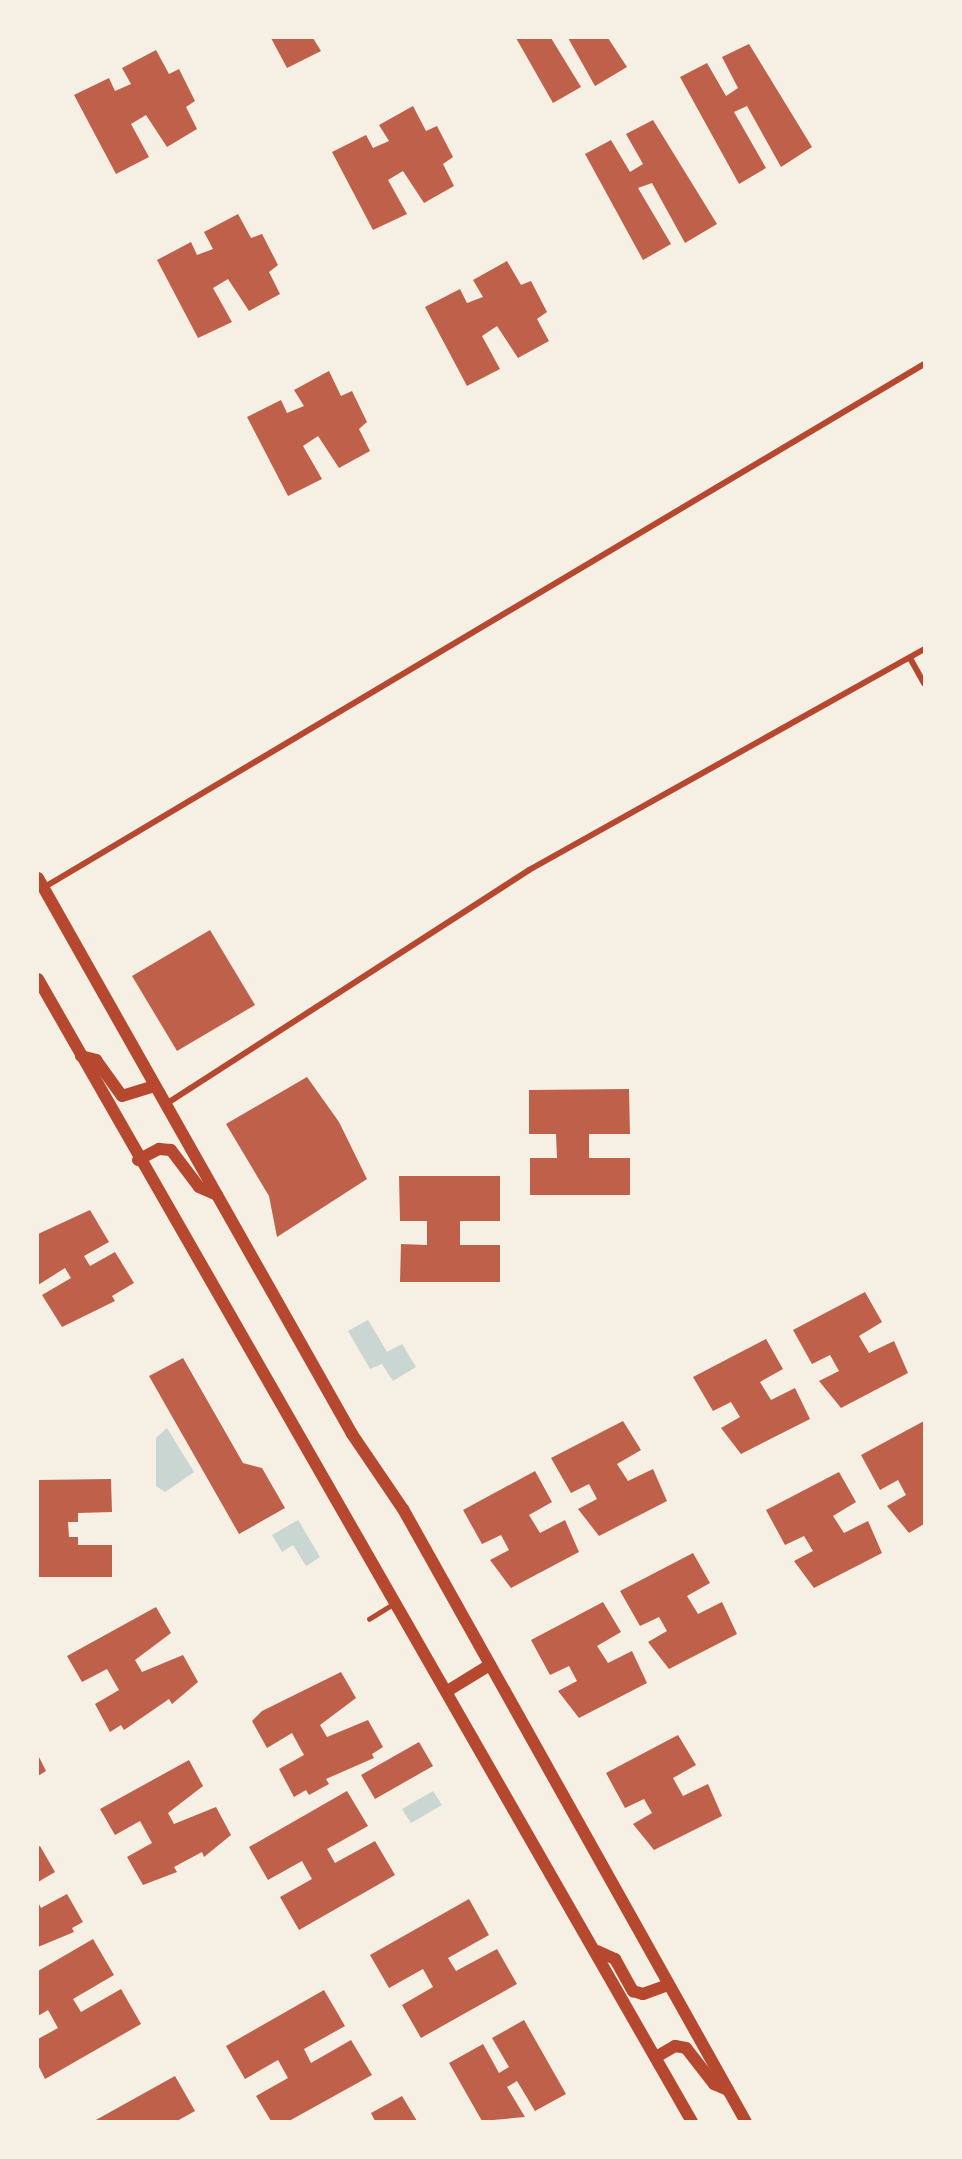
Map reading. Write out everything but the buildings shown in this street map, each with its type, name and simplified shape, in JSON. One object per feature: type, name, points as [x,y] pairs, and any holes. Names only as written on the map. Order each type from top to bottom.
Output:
[{"type":"main road","points":[[40,883],[217,1195],[490,1665],[746,2121]]},
{"type":"main road","points":[[38,979],[138,1160],[449,1690],[692,2121]]},
{"type":"main road","points":[[81,1056],[96,1060],[122,1096],[155,1086]]},
{"type":"main road","points":[[138,1160],[159,1149],[171,1150],[199,1186],[217,1195]]},
{"type":"main road","points":[[449,1690],[490,1665]]},
{"type":"main road","points":[[597,1951],[615,1959],[633,1991],[643,1994],[668,1985]]},
{"type":"main road","points":[[656,2057],[675,2046],[686,2048],[714,2084],[728,2090]]},
{"type":"street","points":[[40,883],[924,364]]},
{"type":"street","points":[[166,1104],[529,870],[924,649]]},
{"type":"street","points":[[910,658],[924,683]]},
{"type":"lane","points":[[369,1619],[397,1602]]},
{"type":"shaded area","points":[[368,1320],[387,1352],[402,1344],[416,1367],[393,1381],[382,1364],[370,1369],[348,1331]]},
{"type":"shaded area","points":[[167,1428],[194,1472],[165,1492],[156,1486],[156,1438]]},
{"type":"shaded area","points":[[298,1520],[320,1557],[306,1566],[293,1545],[282,1552],[272,1535]]},
{"type":"shaded area","points":[[433,1791],[442,1805],[411,1823],[402,1809]]}]
